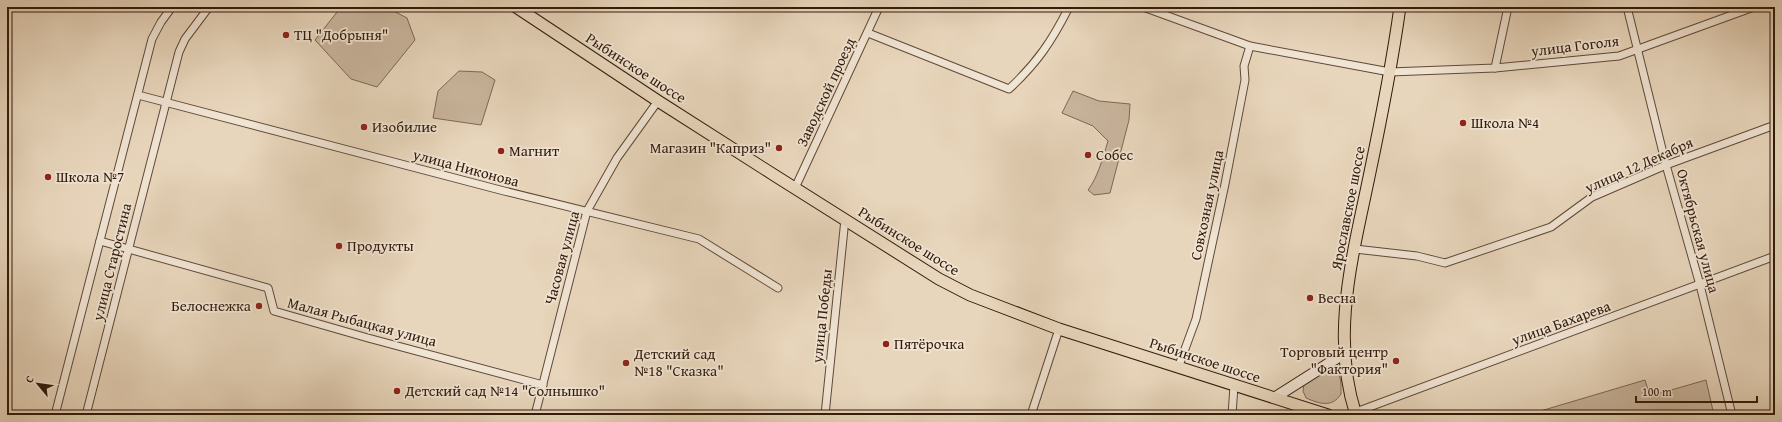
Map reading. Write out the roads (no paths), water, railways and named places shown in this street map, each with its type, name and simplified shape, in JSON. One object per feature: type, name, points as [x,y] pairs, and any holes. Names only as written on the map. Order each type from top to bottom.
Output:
[{"type":"main road","name":"Рыбинское шоссе","points":[[516,7],[658,101],[845,220],[939,279],[970,295],[1059,328],[1178,368],[1328,415]]},
{"type":"main road","name":"Ярославское шоссе","points":[[1356,414],[1348,382],[1345,352],[1345,308],[1354,249],[1390,72],[1400,7]]},
{"type":"main road","points":[[1274,398],[1345,352]]},
{"type":"street","name":"улица Старостина","points":[[55,415],[156,30],[172,7]]},
{"type":"street","name":"улица Старостина","points":[[86,415],[181,46],[209,7]]},
{"type":"street","name":"Заводской проезд","points":[[795,188],[879,7]]},
{"type":"street","points":[[868,32],[1009,89],[1044,53],[1069,7]]},
{"type":"street","name":"улица Гоголя","points":[[1143,7],[1250,46],[1390,72],[1495,68],[1619,56],[1754,7]]},
{"type":"street","points":[[1495,68],[1508,7]]},
{"type":"street","name":"Октябрьская улица","points":[[1627,7],[1639,50],[1666,165],[1700,285],[1732,415]]},
{"type":"street","name":"Совхозная улица","points":[[1178,368],[1196,319],[1225,184],[1245,80],[1244,66],[1250,46]]},
{"type":"street","name":"улица Никонова","points":[[138,95],[511,193],[699,239],[778,288]]},
{"type":"street","name":"Часовая улица","points":[[535,415],[587,211],[617,158],[658,101]]},
{"type":"street","name":"улица 12 Декабря","points":[[1354,249],[1417,256],[1445,263],[1551,227],[1592,197],[1666,165],[1775,124]]},
{"type":"street","name":"улица Победы","points":[[825,415],[845,220]]},
{"type":"street","name":"Малая Рыбацкая улица","points":[[100,241],[268,288],[274,311],[543,385]]},
{"type":"street","name":"улица Бахарева","points":[[1356,414],[1775,256]]},
{"type":"street","points":[[1031,415],[1059,328]]},
{"type":"street","points":[[1232,415],[1234,386]]},
{"type":"waterway","points":[[1223,415],[1230,411]]},
{"type":"place","name":"ТЦ \"Добрыня\"","points":[[286,35]]},
{"type":"place","name":"Школа №4","points":[[1463,123]]},
{"type":"place","name":"Изобилие","points":[[364,127]]},
{"type":"place","name":"Магазин \"Каприз\"","points":[[779,148]]},
{"type":"place","name":"Магнит","points":[[501,151]]},
{"type":"place","name":"Собес","points":[[1088,155]]},
{"type":"place","name":"Школа №7","points":[[48,177]]},
{"type":"place","name":"Продукты","points":[[339,246]]},
{"type":"place","name":"Весна","points":[[1310,298]]},
{"type":"place","name":"Белоснежка","points":[[259,306]]},
{"type":"place","name":"Пятёрочка","points":[[886,344]]},
{"type":"place","name":"Торговый центр \"Фактория\"","points":[[1396,361]]},
{"type":"place","name":"Детский сад №18 \"Сказка\"","points":[[626,363]]},
{"type":"place","name":"Детский сад №14 \"Солнышко\"","points":[[397,391]]}]
